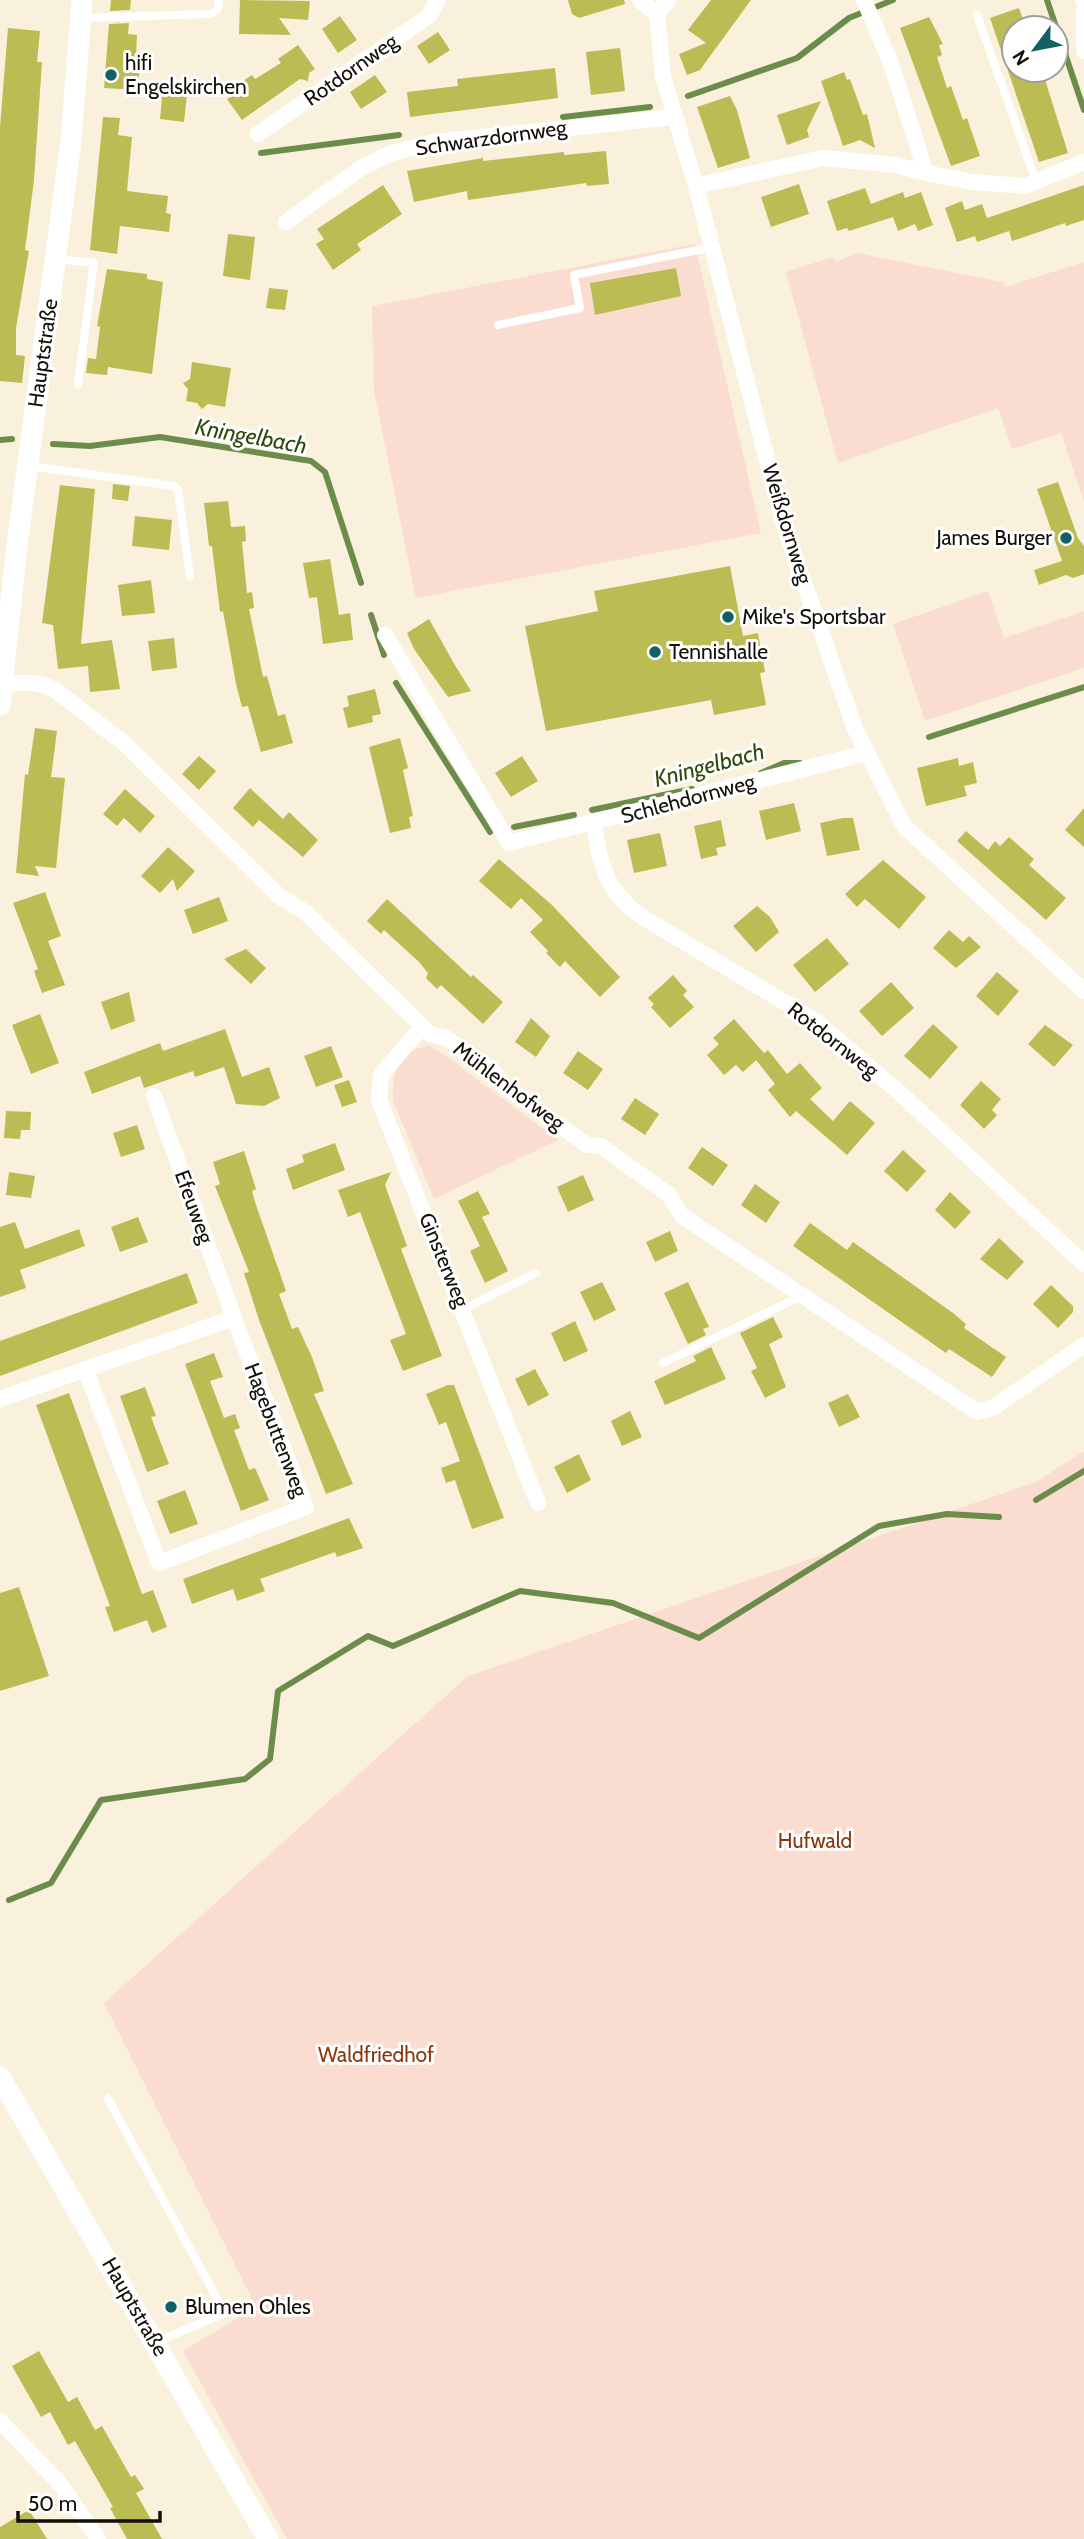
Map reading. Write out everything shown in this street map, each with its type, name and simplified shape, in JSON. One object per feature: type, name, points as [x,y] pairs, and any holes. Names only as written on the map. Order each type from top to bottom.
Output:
[{"type":"street","name":"Rotdornweg","points":[[258,134],[429,16],[438,0]]},
{"type":"street","points":[[640,0],[657,14],[668,0]]},
{"type":"street","points":[[864,0],[892,66],[926,173]]},
{"type":"street","name":"Hauptstraße","points":[[1,694],[27,466],[71,141],[82,9]]},
{"type":"street","points":[[1084,12],[1084,51]]},
{"type":"street","name":"Weißdornweg","points":[[657,14],[663,77],[713,247],[784,525],[855,729],[904,826],[1084,991]]},
{"type":"street","name":"Schwarzdornweg","points":[[286,222],[361,168],[389,154],[433,142],[675,117]]},
{"type":"street","points":[[696,186],[823,158],[896,164],[972,183],[1025,186],[1084,162]]},
{"type":"street","name":"Schlehdornweg","points":[[385,635],[509,843],[594,824],[867,753]]},
{"type":"street","name":"Mühlenhofweg","points":[[1,694],[27,683],[50,687],[122,741],[279,896],[305,912],[430,1034],[446,1038],[494,1072],[505,1086],[587,1145],[601,1146],[668,1195],[681,1215],[977,1412],[994,1407],[1084,1345]]},
{"type":"street","name":"Rotdornweg","points":[[594,824],[600,862],[608,883],[620,900],[639,915],[816,1021],[900,1093],[1084,1264]]},
{"type":"street","name":"Ginsterweg","points":[[422,1027],[381,1075],[379,1100],[464,1308],[538,1503]]},
{"type":"street","name":"Efeuweg","points":[[154,1096],[234,1318]]},
{"type":"street","points":[[0,1399],[234,1318]]},
{"type":"street","name":"Hagebuttenweg","points":[[86,1371],[159,1563],[306,1507],[234,1318]]},
{"type":"street","name":"Hauptstraße","points":[[0,2077],[268,2539]]},
{"type":"street","points":[[0,2421],[60,2484],[98,2539]]},
{"type":"lane","points":[[82,9],[211,15],[218,9],[219,0]]},
{"type":"lane","points":[[976,15],[1036,181]]},
{"type":"lane","points":[[498,325],[580,308],[574,275],[713,247]]},
{"type":"lane","points":[[55,258],[94,263],[78,384]]},
{"type":"lane","points":[[27,466],[174,486],[178,490],[190,576]]},
{"type":"lane","points":[[464,1308],[536,1273]]},
{"type":"lane","points":[[663,1363],[801,1296]]},
{"type":"lane","points":[[108,2099],[225,2313],[156,2342]]},
{"type":"green space","points":[[695,244],[761,533],[416,598],[374,392],[372,306]]},
{"type":"green space","points":[[857,253],[1003,282],[1005,287],[1084,262],[1084,502],[1061,433],[1012,449],[998,408],[838,463],[786,272],[833,257],[836,262]]},
{"type":"green space","points":[[988,591],[1004,638],[1084,611],[1084,668],[925,721],[893,624]]},
{"type":"green space","points":[[429,1045],[558,1140],[434,1199],[393,1101],[394,1081],[399,1065],[410,1052]]},
{"type":"green space","name":"Hufwald","points":[[1084,1451],[1084,2539],[287,2539],[183,2351],[256,2307],[104,2003],[468,1676],[1036,1482]]},
{"type":"building","points":[[111,0],[131,0],[130,10],[110,11]]},
{"type":"building","points":[[240,0],[310,1],[308,20],[279,18],[291,35],[239,34]]},
{"type":"building","points":[[568,0],[624,0],[625,4],[579,18],[572,14]]},
{"type":"building","points":[[711,0],[751,0],[700,70],[687,75],[679,54],[706,43],[688,30]]},
{"type":"building","points":[[1019,8],[1021,14],[1002,14]]},
{"type":"building","points":[[1000,15],[1000,47],[990,18]]},
{"type":"building","points":[[340,16],[357,40],[338,53],[322,29]]},
{"type":"building","points":[[929,17],[943,44],[939,45],[942,55],[937,57],[947,88],[951,86],[963,120],[967,118],[980,156],[951,166],[900,28]]},
{"type":"building","points":[[129,23],[128,34],[137,35],[136,58],[140,59],[138,90],[104,88],[109,24]]},
{"type":"building","points":[[8,28],[40,31],[37,62],[42,62],[34,180],[25,250],[29,251],[16,328],[16,355],[25,356],[22,383],[0,381],[0,127]]},
{"type":"building","points":[[438,32],[450,50],[429,64],[417,46]]},
{"type":"building","points":[[298,45],[315,69],[309,73],[308,81],[300,79],[242,120],[227,99],[235,94],[231,89],[252,75],[255,79],[281,63],[278,59]]},
{"type":"building","points":[[620,48],[625,91],[591,95],[586,52]]},
{"type":"building","points":[[555,68],[558,98],[410,117],[407,92],[458,86],[457,79]]},
{"type":"building","points":[[844,72],[847,80],[850,79],[863,115],[867,114],[875,148],[860,140],[843,146],[821,81]]},
{"type":"building","points":[[375,75],[387,92],[361,109],[350,92]]},
{"type":"building","points":[[155,81],[170,82],[169,92],[187,94],[184,122],[160,119],[162,99],[153,98]]},
{"type":"building","points":[[1012,84],[1046,84],[1068,153],[1039,162]]},
{"type":"building","points":[[730,96],[737,110],[750,158],[718,168],[697,107]]},
{"type":"building","points":[[821,101],[807,130],[809,137],[787,145],[777,115]]},
{"type":"building","points":[[103,117],[120,118],[118,135],[132,137],[127,191],[168,196],[166,213],[171,214],[169,232],[120,226],[117,254],[90,250]]},
{"type":"building","points":[[606,151],[609,184],[587,186],[586,183],[468,200],[467,191],[414,202],[407,171],[483,158],[483,161],[564,152],[564,155]]},
{"type":"building","points":[[799,184],[809,214],[771,227],[761,197]]},
{"type":"building","points":[[383,185],[402,214],[357,244],[361,250],[333,270],[316,244],[324,239],[317,229]]},
{"type":"building","points":[[1084,185],[1084,220],[1066,226],[1065,223],[1012,241],[1009,231],[977,242],[975,236],[957,242],[945,208],[962,201],[965,210],[982,204],[987,218]]},
{"type":"building","points":[[865,188],[871,204],[903,192],[905,198],[921,192],[933,225],[918,231],[915,224],[898,231],[893,217],[849,231],[847,228],[837,231],[827,201]]},
{"type":"building","points":[[228,234],[255,237],[250,280],[223,276]]},
{"type":"building","points":[[676,268],[681,296],[595,315],[590,283]]},
{"type":"building","points":[[107,269],[147,274],[147,279],[163,282],[152,374],[108,367],[107,375],[86,373],[88,358],[96,359],[100,327],[97,326]]},
{"type":"building","points":[[269,288],[288,290],[285,310],[266,308]]},
{"type":"building","points":[[192,362],[231,368],[225,407],[208,404],[202,409],[197,403],[186,401],[188,389],[183,383],[190,379]]},
{"type":"building","points":[[1058,482],[1078,538],[1084,546],[1084,574],[1073,578],[1066,575],[1039,585],[1034,570],[1062,561],[1037,489]]},
{"type":"building","points":[[113,484],[130,486],[128,501],[112,499]]},
{"type":"building","points":[[60,485],[95,489],[81,644],[112,640],[120,689],[90,692],[88,666],[58,669],[53,625],[42,623]]},
{"type":"building","points":[[228,501],[231,527],[245,526],[246,541],[242,542],[247,593],[252,592],[254,608],[249,609],[263,677],[267,676],[278,716],[285,714],[293,743],[261,752],[248,706],[242,707],[236,684],[223,611],[220,612],[212,546],[209,546],[204,503]]},
{"type":"building","points":[[135,516],[172,520],[169,550],[132,546]]},
{"type":"building","points":[[330,559],[339,615],[350,613],[353,640],[323,644],[317,597],[309,598],[303,563]]},
{"type":"building","points":[[730,566],[743,636],[758,633],[765,672],[760,673],[766,705],[714,715],[711,700],[546,731],[525,626],[598,611],[594,591]]},
{"type":"building","points":[[151,580],[155,613],[122,616],[118,585]]},
{"type":"building","points":[[429,619],[471,691],[448,697],[414,649],[407,633]]},
{"type":"building","points":[[174,638],[177,668],[152,671],[148,641]]},
{"type":"building","points":[[375,689],[381,714],[372,716],[373,722],[348,728],[343,708],[349,706],[347,696]]},
{"type":"building","points":[[35,728],[57,731],[51,777],[65,778],[56,868],[35,866],[39,876],[16,873],[25,774],[28,775]]},
{"type":"building","points":[[400,738],[408,768],[403,770],[413,816],[409,817],[411,828],[390,833],[369,747]]},
{"type":"building","points":[[199,756],[216,771],[199,790],[182,774]]},
{"type":"building","points":[[522,756],[538,781],[511,797],[495,773]]},
{"type":"building","points":[[958,758],[959,766],[973,762],[977,783],[964,786],[967,796],[926,806],[917,768]]},
{"type":"building","points":[[250,788],[283,819],[289,812],[318,840],[303,857],[259,820],[253,827],[233,808]]},
{"type":"building","points":[[125,789],[155,816],[140,833],[124,818],[117,826],[103,814]]},
{"type":"building","points":[[794,803],[801,831],[766,840],[759,811]]},
{"type":"building","points":[[1084,808],[1084,847],[1065,830]]},
{"type":"building","points":[[853,818],[860,850],[827,856],[820,823]]},
{"type":"building","points":[[721,820],[726,846],[716,848],[718,855],[701,859],[694,826]]},
{"type":"building","points":[[966,831],[988,850],[995,841],[1000,846],[1009,837],[1034,859],[1029,865],[1066,898],[1046,920],[957,841]]},
{"type":"building","points":[[660,833],[667,866],[634,873],[627,840]]},
{"type":"building","points":[[168,847],[195,871],[177,891],[173,879],[160,893],[141,876]]},
{"type":"building","points":[[499,859],[552,905],[620,977],[600,997],[565,961],[560,967],[546,953],[548,951],[530,932],[543,920],[521,898],[511,909],[479,881]]},
{"type":"building","points":[[883,860],[926,897],[899,929],[865,899],[857,907],[845,894]]},
{"type":"building","points":[[45,892],[61,936],[48,941],[65,985],[42,993],[34,971],[38,969],[13,903]]},
{"type":"building","points":[[219,897],[228,921],[193,934],[184,910]]},
{"type":"building","points":[[387,899],[471,977],[473,975],[503,1002],[483,1024],[441,985],[437,989],[426,978],[428,973],[419,962],[384,930],[381,934],[367,921]]},
{"type":"building","points":[[757,906],[770,917],[779,932],[756,952],[733,926]]},
{"type":"building","points":[[949,930],[963,942],[969,936],[981,947],[956,968],[933,948]]},
{"type":"building","points":[[827,938],[849,964],[815,992],[793,965]]},
{"type":"building","points":[[246,949],[266,968],[251,984],[224,959]]},
{"type":"building","points":[[997,972],[1019,991],[998,1016],[976,996]]},
{"type":"building","points":[[673,975],[687,991],[683,995],[694,1007],[670,1028],[651,1007],[654,1004],[648,998]]},
{"type":"building","points":[[891,982],[914,1008],[882,1036],[859,1011]]},
{"type":"building","points":[[129,992],[135,1021],[111,1030],[101,1002]]},
{"type":"building","points":[[40,1014],[59,1063],[31,1074],[12,1025]]},
{"type":"building","points":[[531,1018],[550,1036],[536,1057],[515,1042]]},
{"type":"building","points":[[734,1019],[764,1053],[743,1072],[736,1065],[724,1075],[707,1055],[719,1044],[713,1038]]},
{"type":"building","points":[[933,1024],[958,1047],[930,1079],[904,1056]]},
{"type":"building","points":[[1045,1025],[1073,1045],[1054,1067],[1028,1044]]},
{"type":"building","points":[[225,1029],[242,1077],[269,1067],[280,1098],[264,1106],[236,1104],[224,1067],[195,1077],[193,1071],[144,1088],[140,1076],[92,1094],[84,1072],[160,1043],[163,1051]]},
{"type":"building","points":[[331,1046],[343,1077],[316,1087],[304,1056]]},
{"type":"building","points":[[768,1050],[787,1074],[800,1063],[822,1088],[810,1099],[833,1121],[850,1101],[875,1123],[847,1155],[796,1111],[790,1117],[768,1090],[775,1084],[756,1060]]},
{"type":"building","points":[[578,1051],[603,1069],[588,1090],[563,1073]]},
{"type":"building","points":[[349,1080],[357,1102],[342,1107],[334,1085]]},
{"type":"building","points":[[981,1081],[1001,1099],[992,1110],[997,1115],[984,1129],[960,1105]]},
{"type":"building","points":[[635,1098],[659,1114],[645,1135],[621,1119]]},
{"type":"building","points":[[6,1111],[31,1112],[30,1130],[21,1130],[20,1139],[4,1138]]},
{"type":"building","points":[[137,1125],[145,1149],[121,1157],[113,1133]]},
{"type":"building","points":[[335,1143],[345,1170],[293,1190],[286,1169],[304,1162],[302,1155]]},
{"type":"building","points":[[702,1147],[728,1165],[713,1186],[688,1168]]},
{"type":"building","points":[[903,1150],[926,1171],[907,1192],[884,1171]]},
{"type":"building","points":[[244,1151],[256,1189],[252,1191],[255,1202],[286,1291],[279,1294],[292,1329],[298,1327],[312,1357],[324,1391],[314,1394],[353,1484],[326,1494],[259,1320],[244,1273],[249,1272],[215,1186],[220,1184],[213,1162]]},
{"type":"building","points":[[9,1172],[35,1176],[31,1198],[6,1195]]},
{"type":"building","points":[[391,1172],[385,1185],[407,1246],[401,1249],[442,1356],[403,1371],[390,1340],[406,1334],[360,1212],[348,1217],[338,1190]]},
{"type":"building","points":[[583,1175],[594,1200],[568,1212],[557,1187]]},
{"type":"building","points":[[755,1184],[780,1202],[766,1223],[741,1205]]},
{"type":"building","points":[[478,1191],[490,1214],[482,1217],[508,1271],[485,1283],[470,1251],[480,1246],[458,1201]]},
{"type":"building","points":[[950,1192],[971,1212],[955,1229],[935,1210]]},
{"type":"building","points":[[138,1217],[148,1242],[120,1252],[111,1227]]},
{"type":"building","points":[[15,1222],[25,1249],[79,1229],[85,1246],[20,1270],[26,1288],[0,1297],[0,1227]]},
{"type":"building","points":[[810,1223],[847,1250],[853,1242],[953,1313],[966,1324],[964,1328],[1006,1357],[992,1377],[949,1349],[946,1353],[793,1246]]},
{"type":"building","points":[[670,1231],[678,1251],[655,1262],[646,1242]]},
{"type":"building","points":[[999,1238],[1024,1262],[1007,1280],[980,1259]]},
{"type":"building","points":[[187,1273],[198,1303],[0,1376],[0,1341]]},
{"type":"building","points":[[602,1282],[616,1310],[594,1321],[580,1292]]},
{"type":"building","points":[[688,1282],[709,1327],[703,1329],[706,1335],[688,1344],[664,1293]]},
{"type":"building","points":[[1051,1285],[1073,1306],[1073,1312],[1058,1328],[1033,1304]]},
{"type":"building","points":[[773,1317],[783,1337],[769,1344],[786,1387],[765,1398],[751,1371],[757,1368],[740,1333]]},
{"type":"building","points":[[575,1321],[588,1351],[564,1362],[551,1333]]},
{"type":"building","points":[[711,1347],[726,1379],[665,1405],[654,1381],[696,1361],[693,1356]]},
{"type":"building","points":[[214,1353],[223,1377],[210,1381],[224,1418],[235,1414],[240,1428],[234,1430],[249,1470],[255,1468],[269,1500],[241,1511],[185,1364]]},
{"type":"building","points":[[535,1369],[549,1395],[528,1406],[515,1379]]},
{"type":"building","points":[[454,1385],[504,1518],[472,1529],[455,1480],[446,1483],[441,1468],[460,1461],[446,1422],[439,1425],[426,1394]]},
{"type":"building","points":[[145,1387],[156,1416],[151,1417],[169,1464],[147,1472],[120,1396]]},
{"type":"building","points":[[69,1393],[142,1594],[153,1590],[167,1627],[152,1633],[147,1620],[114,1632],[105,1607],[110,1606],[36,1405]]},
{"type":"building","points":[[848,1394],[860,1417],[839,1427],[828,1403]]},
{"type":"building","points":[[630,1411],[642,1437],[622,1446],[611,1421]]},
{"type":"building","points":[[579,1454],[591,1480],[567,1493],[554,1467]]},
{"type":"building","points":[[185,1490],[198,1524],[170,1534],[157,1501]]},
{"type":"building","points":[[349,1518],[363,1548],[337,1557],[335,1552],[260,1579],[265,1591],[237,1601],[233,1589],[192,1604],[183,1579]]},
{"type":"building","points":[[19,1587],[49,1676],[0,1691],[0,1593]]},
{"type":"building","points":[[39,2351],[68,2402],[77,2397],[95,2430],[102,2426],[131,2477],[135,2475],[144,2489],[136,2493],[162,2539],[127,2539],[110,2508],[113,2507],[75,2441],[68,2445],[50,2412],[41,2417],[12,2366]]},
{"type":"building","points":[[29,2510],[47,2539],[0,2539],[0,2527]]},
{"type":"waterway","points":[[688,96],[797,58],[849,18],[893,0]]},
{"type":"waterway","points":[[1047,0],[1084,110]]},
{"type":"waterway","points":[[563,117],[650,107]]},
{"type":"waterway","points":[[261,153],[399,135]]},
{"type":"waterway","name":"Kningelbach","points":[[53,444],[90,446],[160,437],[311,461],[325,472],[361,583]]},
{"type":"waterway","name":"Kningelbach","points":[[0,440],[12,439]]},
{"type":"waterway","name":"Kningelbach","points":[[371,615],[384,655]]},
{"type":"waterway","name":"Kningelbach","points":[[396,683],[490,832]]},
{"type":"waterway","name":"Kningelbach","points":[[929,737],[1084,687]]},
{"type":"waterway","name":"Kningelbach","points":[[761,773],[784,763],[800,763]]},
{"type":"waterway","name":"Kningelbach","points":[[592,810],[692,789]]},
{"type":"waterway","name":"Kningelbach","points":[[514,827],[574,815]]},
{"type":"waterway","points":[[1036,1500],[1084,1471]]},
{"type":"waterway","points":[[9,1900],[51,1883],[101,1800],[245,1779],[270,1759],[278,1691],[368,1636],[393,1646],[520,1591],[613,1603],[699,1638],[879,1526],[947,1514],[999,1517]]},
{"type":"place","name":"hifi Engelskirchen","points":[[111,75]]},
{"type":"place","name":"James Burger","points":[[1066,538]]},
{"type":"place","name":"Mike's Sportsbar","points":[[728,617]]},
{"type":"place","name":"Tennishalle","points":[[655,652]]},
{"type":"place","name":"Blumen Ohles","points":[[171,2307]]},
{"type":"park label","name":"Waldfriedhof","points":[[376,2055]]}]
